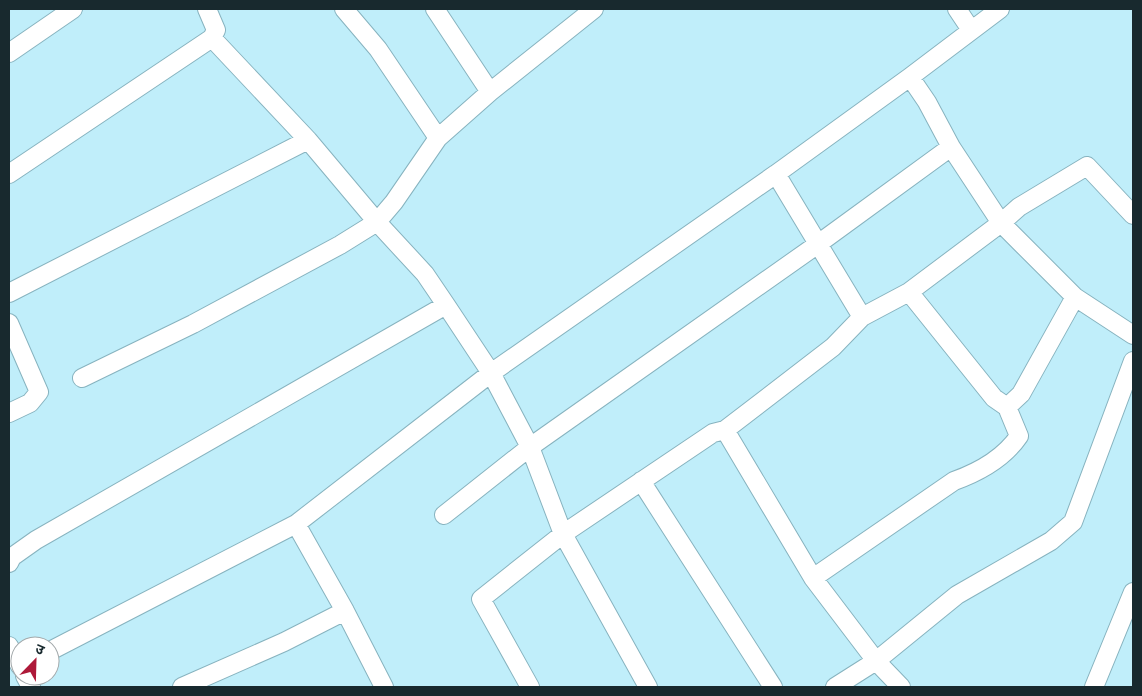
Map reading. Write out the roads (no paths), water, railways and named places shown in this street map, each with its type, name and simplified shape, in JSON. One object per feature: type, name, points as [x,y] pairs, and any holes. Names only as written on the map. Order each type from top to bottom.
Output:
[{"type":"street","points":[[9,53],[73,9]]},
{"type":"street","points":[[9,174],[212,38],[216,30],[208,9]]},
{"type":"street","points":[[344,9],[378,49],[438,138]]},
{"type":"street","points":[[436,9],[490,92]]},
{"type":"street","points":[[82,378],[193,324],[340,245],[377,222],[394,202],[438,138],[490,92],[594,9]]},
{"type":"street","points":[[957,9],[971,30]]},
{"type":"street","points":[[60,646],[296,524],[491,373],[776,174],[1000,9]]},
{"type":"street","points":[[212,38],[308,140],[377,222],[424,274],[446,305],[491,373],[530,447],[563,534],[648,687]]},
{"type":"street","points":[[910,77],[927,102],[951,147],[1001,223],[1075,298],[1133,335]]},
{"type":"street","points":[[9,293],[308,140]]},
{"type":"street","points":[[444,515],[530,447],[818,244],[951,147]]},
{"type":"street","points":[[530,687],[481,599],[563,534],[713,432],[725,430],[834,348],[862,317],[910,292],[1001,223],[1019,207],[1087,166],[1133,215]]},
{"type":"street","points":[[776,174],[862,317]]},
{"type":"street","points":[[813,578],[954,481],[976,473],[1011,448],[1019,436],[1007,407],[994,398],[910,292]]},
{"type":"street","points":[[1007,407],[1021,394],[1075,298]]},
{"type":"street","points":[[9,563],[12,557],[36,540],[446,305]]},
{"type":"street","points":[[9,323],[39,392],[30,403],[9,413]]},
{"type":"street","points":[[835,687],[876,660],[957,594],[1051,541],[1073,522],[1133,361]]},
{"type":"street","points":[[725,430],[813,578],[876,660],[901,687]]},
{"type":"street","points":[[641,481],[773,687]]},
{"type":"street","points":[[296,524],[345,611],[384,687]]},
{"type":"street","points":[[1094,687],[1133,592]]},
{"type":"street","points":[[182,687],[284,642],[345,611]]}]
